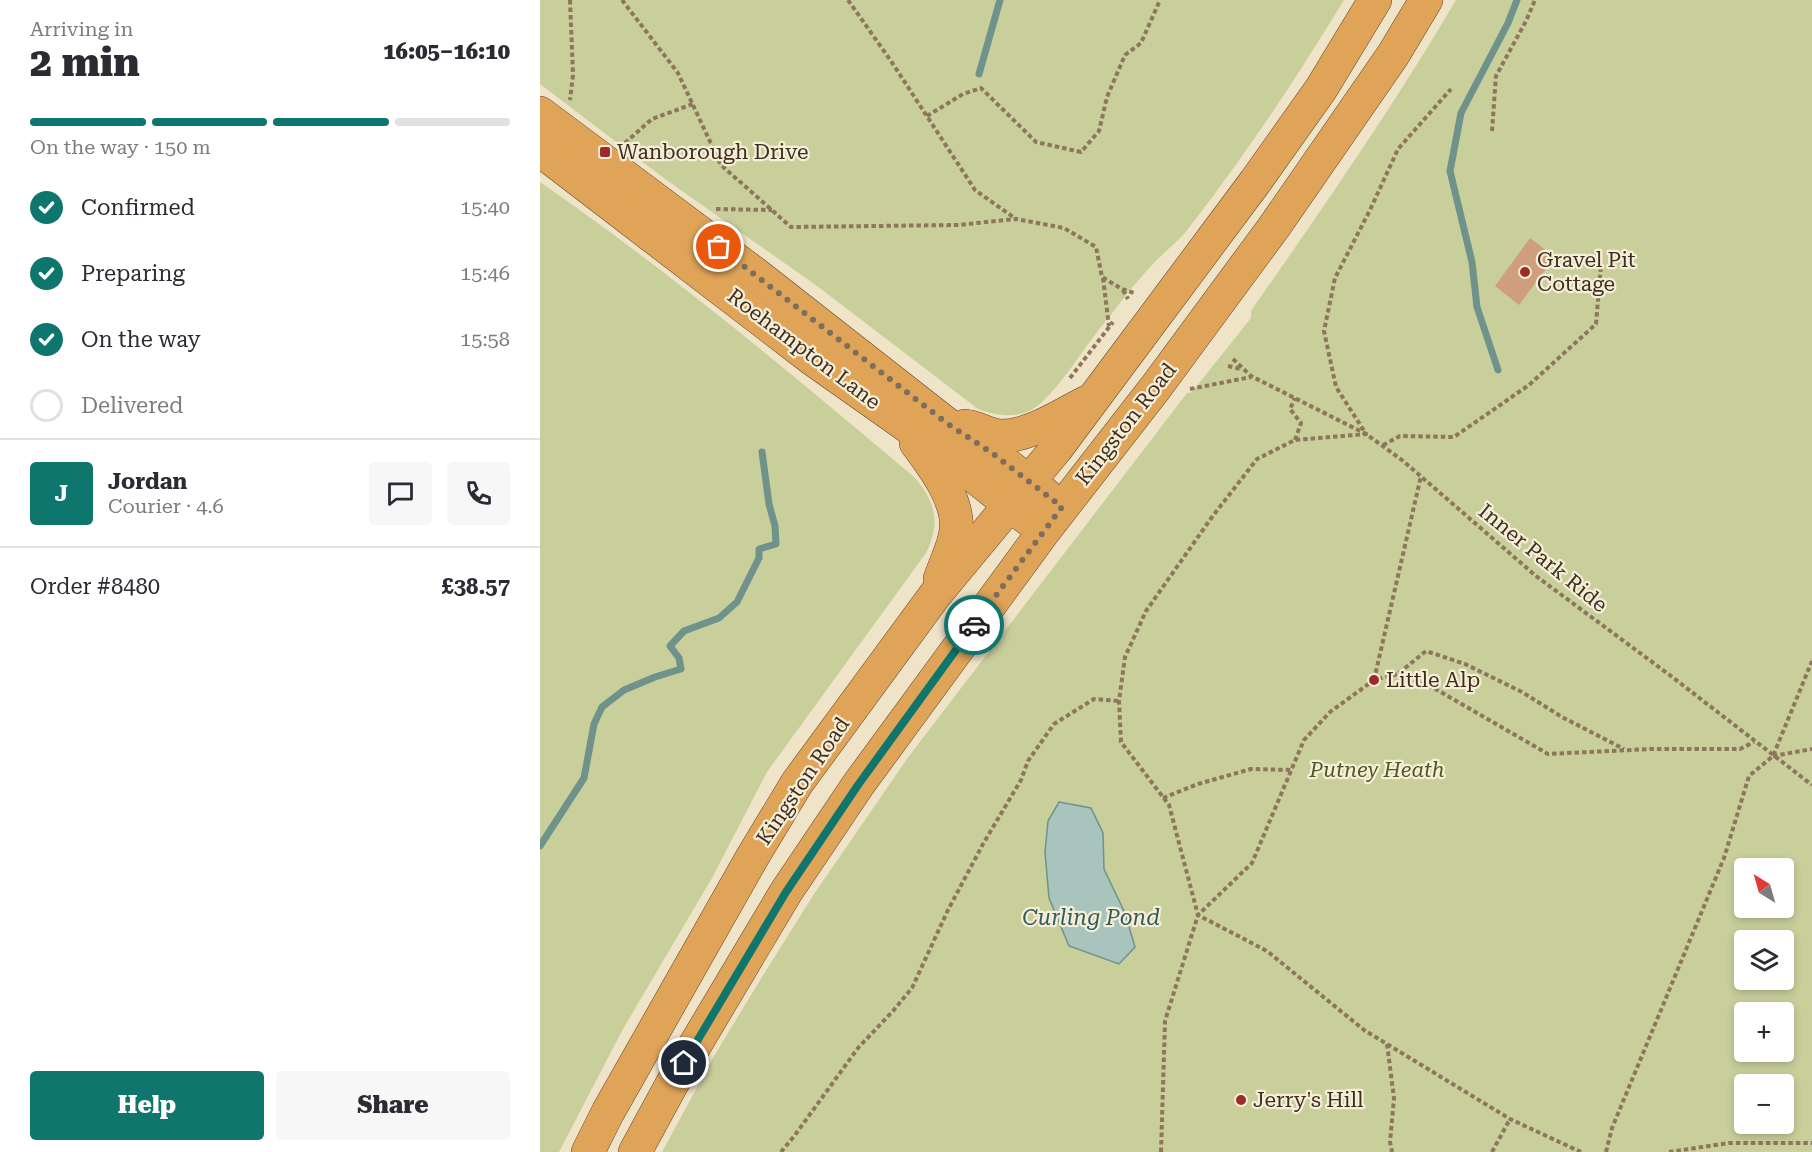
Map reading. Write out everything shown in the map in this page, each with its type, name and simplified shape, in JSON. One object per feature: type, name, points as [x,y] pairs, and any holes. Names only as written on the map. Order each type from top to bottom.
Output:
[{"type":"highway","name":"Kingston Road","points":[[588,1152],[608,1112],[797,783],[935,595],[1056,449],[1256,183],[1321,88],[1375,0]]},
{"type":"highway","name":"Kingston Road","points":[[635,1152],[673,1082],[786,892],[858,785],[1053,519],[1156,387],[1274,226],[1393,55],[1426,0]]},
{"type":"highway","name":"Roehampton Lane","points":[[555,108],[754,273],[948,424],[992,453],[1019,493]]},
{"type":"highway","name":"Roehampton Lane","points":[[540,150],[811,358],[937,447],[1019,493]]},
{"type":"highway","points":[[948,424],[973,426],[998,436],[1010,435],[1033,429],[1091,401]]},
{"type":"highway","points":[[900,421],[945,486],[954,510],[956,530],[935,595]]},
{"type":"highway","points":[[1019,493],[1053,519]]},
{"type":"path","points":[[555,108],[573,75],[570,0]]},
{"type":"path","points":[[622,0],[678,73],[721,165],[791,227],[958,225],[1016,219],[1064,228],[1096,247],[1109,326]]},
{"type":"path","points":[[848,0],[975,190],[1016,219]]},
{"type":"path","points":[[927,116],[963,94],[981,88],[1036,142],[1081,152],[1099,131],[1107,97],[1125,55],[1141,43],[1160,0]]},
{"type":"path","points":[[1492,131],[1496,76],[1535,0]]},
{"type":"path","points":[[1451,89],[1398,149],[1335,278],[1324,331],[1336,387],[1366,434],[1295,440],[1257,459],[1212,517],[1146,611],[1125,657],[1119,701],[1121,742],[1169,805],[1198,915],[1267,951],[1364,1030],[1510,1119],[1581,1152]]},
{"type":"path","points":[[618,150],[652,118],[693,104]]},
{"type":"path","points":[[709,209],[772,210]]},
{"type":"path","points":[[1382,446],[1400,436],[1454,437],[1529,385],[1596,324],[1600,265]]},
{"type":"path","points":[[1102,277],[1134,293]]},
{"type":"path","points":[[1122,289],[1128,299]]},
{"type":"path","name":"Inner Park Ride","points":[[1233,359],[1251,376],[1366,434],[1421,476],[1536,576],[1812,785]]},
{"type":"path","points":[[1228,366],[1242,369]]},
{"type":"path","points":[[1187,389],[1251,376]]},
{"type":"path","points":[[1295,398],[1290,409],[1301,423],[1295,440]]},
{"type":"path","points":[[1374,680],[1421,476]]},
{"type":"path","points":[[1161,1152],[1165,1021],[1198,915],[1252,863],[1304,740],[1330,712],[1374,680],[1398,674],[1426,651],[1465,664],[1522,692],[1562,717],[1627,750]]},
{"type":"path","points":[[1606,1152],[1616,1118],[1724,858],[1749,776],[1773,756],[1812,661]]},
{"type":"path","points":[[1398,674],[1434,688],[1548,754],[1627,750],[1740,749],[1754,742]]},
{"type":"path","points":[[781,1152],[858,1048],[912,988],[948,910],[978,853],[1021,780],[1028,761],[1054,724],[1094,699],[1119,701]]},
{"type":"path","points":[[1773,756],[1812,749]]},
{"type":"path","points":[[1163,798],[1198,784],[1251,769],[1291,770]]},
{"type":"path","points":[[1388,1044],[1394,1098],[1390,1142],[1392,1152]]},
{"type":"path","points":[[1492,1152],[1510,1119]]},
{"type":"path","points":[[1669,1152],[1729,1143],[1812,1143]]},
{"type":"green space","points":[[540,0],[1344,0],[1230,174],[1181,238],[1135,285],[1049,395],[1031,410],[1011,415],[978,409],[817,286],[665,179],[540,84]]},
{"type":"green space","name":"Putney Heath","points":[[1456,0],[1812,0],[1812,1152],[662,1152],[714,1056],[762,977],[814,894],[909,756],[1187,393],[1192,392],[1251,318],[1251,311],[1407,79]]},
{"type":"green space","points":[[540,182],[683,288],[913,476],[927,494],[935,522],[934,532],[926,553],[767,772],[712,878],[623,1029],[559,1152],[540,1152]]},
{"type":"water","name":"Curling Pond","points":[[1059,802],[1091,808],[1103,833],[1104,869],[1125,913],[1135,947],[1119,964],[1069,946],[1049,898],[1045,852],[1048,821]]},
{"type":"building","name":"Gravel Pit Cottage","points":[[1530,238],[1555,257],[1519,305],[1495,286]]},
{"type":"waterway","points":[[979,74],[1000,0]]},
{"type":"waterway","points":[[1498,370],[1477,307],[1472,262],[1450,171],[1461,113],[1508,23],[1517,0]]},
{"type":"waterway","points":[[540,846],[584,778],[594,724],[602,707],[624,690],[681,669],[679,658],[670,646],[684,631],[719,618],[737,602],[759,558],[759,549],[776,544],[762,452]]},
{"type":"way so far","points":[[719,247],[948,424],[992,453],[1062,507],[974,625]]},
{"type":"place","name":"Wanborough Drive","points":[[605,152]]},
{"type":"place","name":"Gravel Pit Cottage","points":[[1525,272]]},
{"type":"place","name":"Little Alp","points":[[1374,680]]},
{"type":"place","name":"Jerry's Hill","points":[[1241,1100]]},
{"type":"route","points":[[684,1063],[786,892],[858,785],[974,625]]}]
